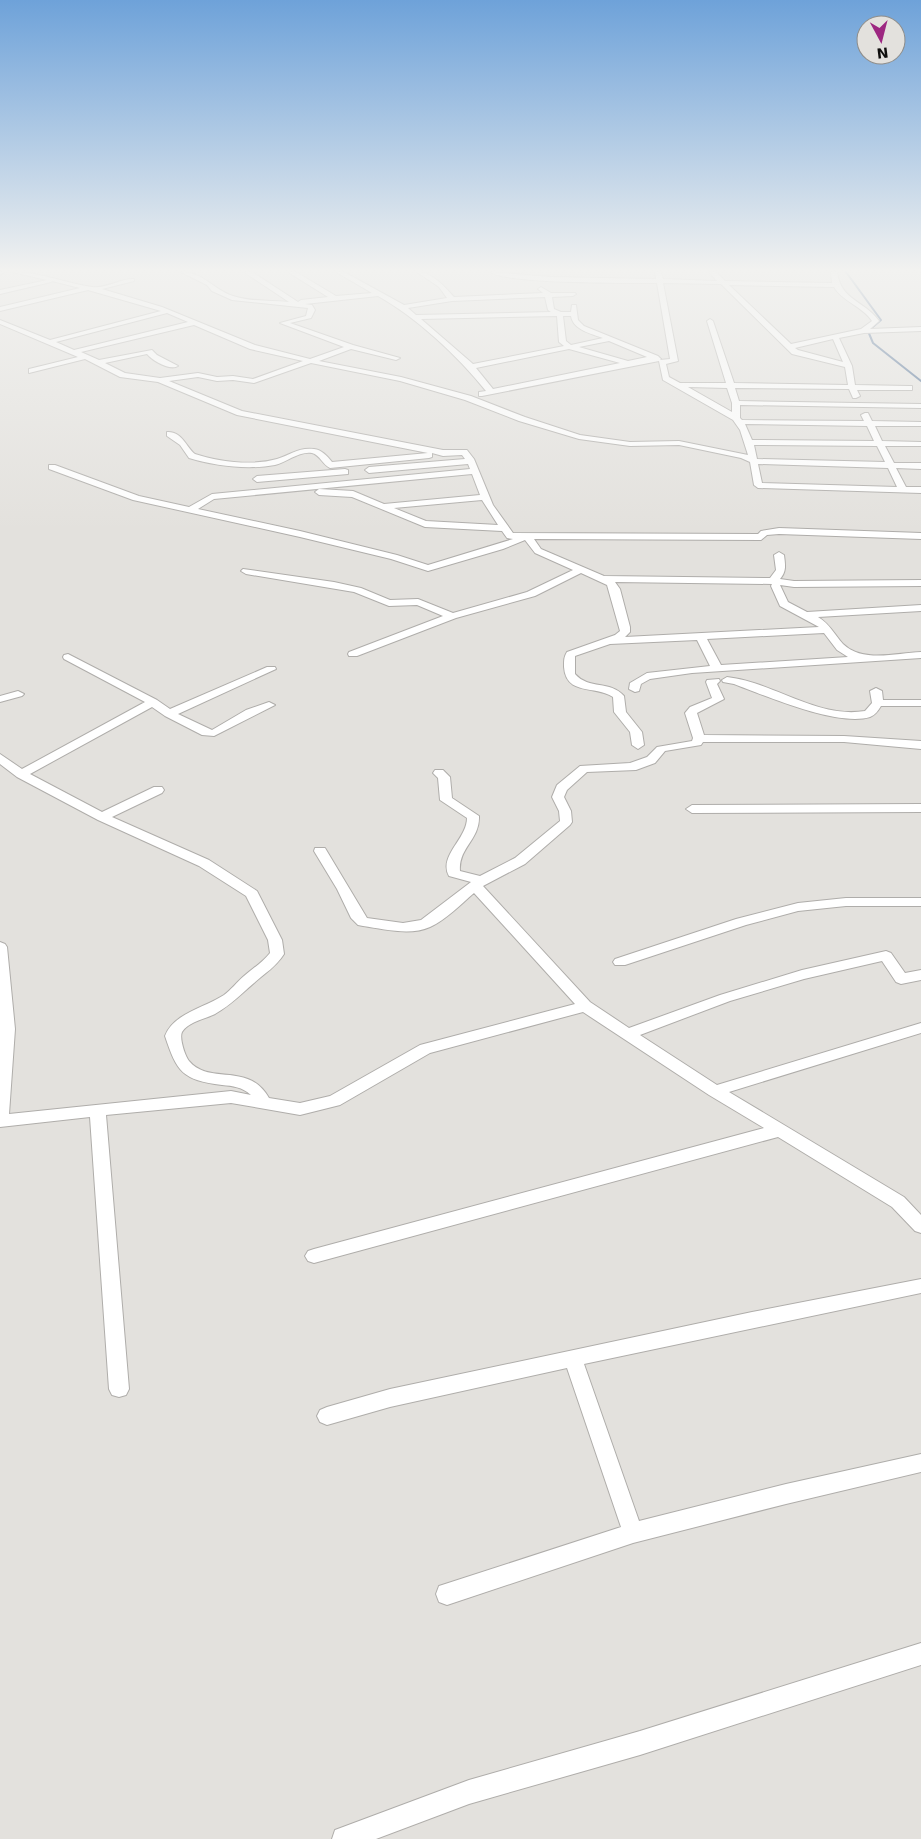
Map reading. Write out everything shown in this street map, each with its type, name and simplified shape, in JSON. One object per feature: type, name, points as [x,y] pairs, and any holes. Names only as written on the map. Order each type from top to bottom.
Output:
[{"type":"street","points":[[32,371],[82,358]]},
{"type":"street","points":[[87,358],[123,375],[160,380],[240,412],[442,453]]},
{"type":"street","points":[[98,362],[119,358]]},
{"type":"street","points":[[156,358],[174,366]]},
{"type":"street","points":[[297,358],[401,379],[468,398],[522,419],[579,437],[630,444],[679,442],[743,456],[754,461],[921,466]]},
{"type":"street","points":[[160,380],[198,375],[217,379],[254,380],[319,358]]},
{"type":"street","points":[[460,358],[471,367],[491,392]]},
{"type":"street","points":[[471,367],[516,358]]},
{"type":"street","points":[[610,358],[630,363]]},
{"type":"street","points":[[653,358],[658,360],[666,378],[739,420],[921,424]]},
{"type":"street","points":[[468,398],[630,363],[658,360],[674,361],[674,358]]},
{"type":"street","points":[[722,358],[736,403],[739,420],[754,461],[758,484],[921,490]]},
{"type":"street","points":[[817,358],[848,366]]},
{"type":"street","points":[[844,358],[852,388],[878,443],[903,489]]},
{"type":"street","points":[[680,385],[909,388]]},
{"type":"street","points":[[736,403],[921,406]]},
{"type":"street","points":[[170,434],[180,441],[187,453],[194,457],[260,464],[278,462],[291,453],[301,450],[315,450],[330,465],[464,452],[470,461],[485,497],[510,536],[761,537],[764,532],[779,531],[921,536]]},
{"type":"street","points":[[748,442],[921,444]]},
{"type":"street","points":[[257,480],[470,461]]},
{"type":"street","points":[[52,467],[136,498],[192,509],[394,557],[428,568],[500,547],[528,536]]},
{"type":"street","points":[[192,509],[212,497],[474,471]]},
{"type":"street","points":[[301,488],[324,493],[353,494],[425,524],[504,528]]},
{"type":"street","points":[[384,506],[485,497]]},
{"type":"street","points":[[528,536],[532,545],[538,550],[611,583],[615,589],[625,632],[619,637],[571,654],[568,660],[570,675],[579,685],[609,690],[618,696],[620,712],[636,732],[638,745]]},
{"type":"street","points":[[774,583],[781,572],[779,555]]},
{"type":"street","points":[[353,654],[452,616],[531,594],[580,570]]},
{"type":"street","points":[[246,571],[357,590],[389,603],[418,602],[452,616]]},
{"type":"street","points":[[605,580],[794,584],[921,583]]},
{"type":"street","points":[[774,583],[782,601],[821,623],[841,648],[860,659]]},
{"type":"street","points":[[804,615],[921,608]]},
{"type":"street","points":[[604,642],[828,630]]},
{"type":"street","points":[[701,637],[717,668]]},
{"type":"street","points":[[635,689],[636,683],[647,676],[717,668],[921,655]]},
{"type":"street","points":[[68,657],[153,702],[169,714],[210,733],[269,705]]},
{"type":"street","points":[[169,714],[271,668]]},
{"type":"street","points":[[320,851],[344,889],[358,918],[373,924],[403,927],[425,924],[478,884],[520,861],[554,834],[566,822],[565,811],[558,797],[562,788],[584,769],[642,765],[651,760],[661,749],[697,743],[699,738],[690,713],[694,709],[718,699],[711,682],[721,680],[736,681],[840,715],[866,714],[872,711],[878,703],[876,691]]},
{"type":"street","points":[[0,699],[18,694]]},
{"type":"street","points":[[21,774],[153,702]]},
{"type":"street","points":[[878,703],[921,703]]},
{"type":"street","points":[[840,715],[844,739]]},
{"type":"street","points":[[699,738],[844,739],[921,745]]},
{"type":"street","points":[[0,758],[21,774],[102,817],[204,863],[252,894],[275,940],[277,954],[264,969],[249,979],[231,997],[208,1011],[187,1020],[176,1028],[173,1036],[183,1064],[194,1073],[214,1079],[237,1081],[255,1088],[264,1103]]},
{"type":"street","points":[[439,773],[444,777],[446,800],[472,816],[474,826],[471,834],[454,856],[452,862],[454,872],[478,884],[585,1006],[715,1091],[898,1202],[921,1226]]},
{"type":"street","points":[[102,817],[158,790]]},
{"type":"street","points":[[692,809],[921,808]]},
{"type":"street","points":[[620,962],[741,922],[798,907],[846,902],[921,902]]},
{"type":"street","points":[[0,948],[7,1029],[0,1121],[231,1097],[300,1109],[334,1101],[425,1050],[585,1006]]},
{"type":"street","points":[[628,1034],[725,998],[802,974],[886,956],[901,979],[921,975]]},
{"type":"street","points":[[715,1091],[920,1032]]},
{"type":"street","points":[[98,1110],[119,1389]]},
{"type":"street","points":[[314,1256],[782,1130]]},
{"type":"street","points":[[327,1416],[390,1398],[921,1286]]},
{"type":"street","points":[[573,1359],[633,1533]]},
{"type":"street","points":[[446,1594],[633,1533],[786,1494],[921,1463]]},
{"type":"street","points":[[344,1839],[469,1792],[640,1743],[921,1654]]},
{"type":"waterway","points":[[892,358],[921,381]]}]
